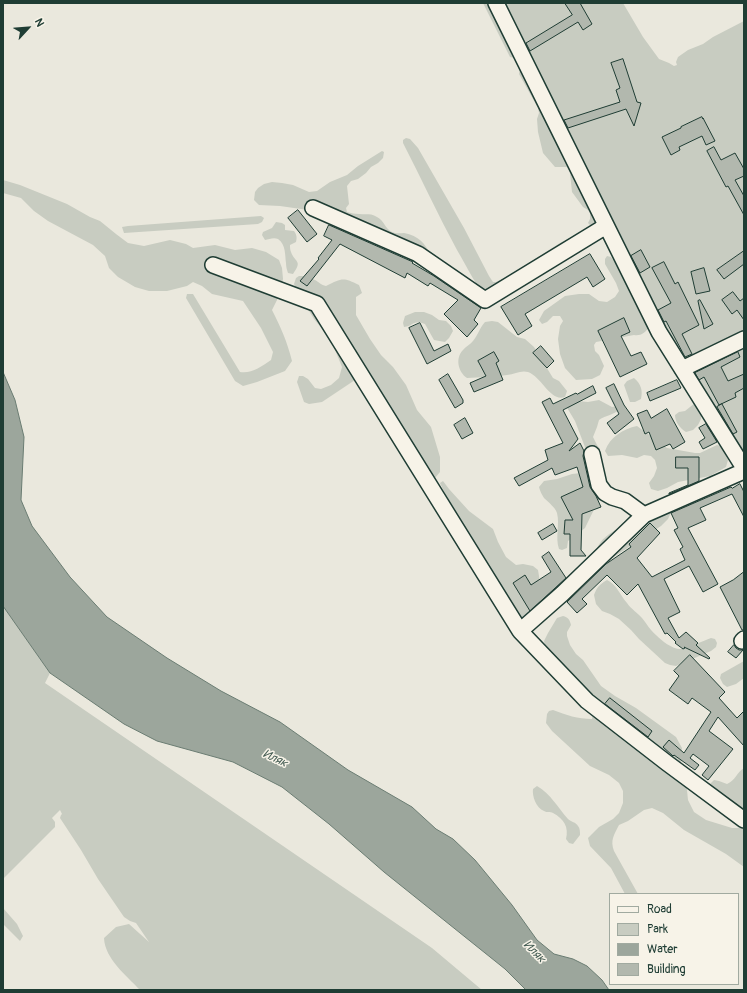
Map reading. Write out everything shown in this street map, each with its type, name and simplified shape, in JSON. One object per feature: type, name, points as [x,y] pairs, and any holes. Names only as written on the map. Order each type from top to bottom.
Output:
[{"type":"street","points":[[496,3],[659,332],[744,468]]},
{"type":"street","points":[[313,208],[418,254],[485,300],[606,226]]},
{"type":"street","points":[[213,265],[317,304],[520,631],[587,701],[744,820]]},
{"type":"street","points":[[682,369],[744,340]]},
{"type":"street","points":[[592,454],[599,485],[605,493],[625,501],[644,515]]},
{"type":"street","points":[[520,631],[562,594],[644,515],[744,471]]},
{"type":"green space","points":[[483,3],[623,3],[643,37],[659,59],[674,66],[677,65],[676,62],[678,57],[688,50],[703,44],[713,37],[744,21],[744,468],[609,230],[592,227],[588,223],[590,213],[583,207],[572,192],[570,173],[567,167],[555,167],[543,153],[538,132],[538,108],[519,74],[522,67],[517,55],[514,58],[510,57]]},
{"type":"green space","points":[[406,138],[410,139],[418,148],[493,282],[507,277],[560,243],[583,231],[588,233],[587,245],[497,302],[490,302],[472,277],[443,223],[403,143],[403,140]]},
{"type":"green space","points":[[382,151],[384,152],[383,158],[378,163],[371,167],[358,179],[351,181],[347,186],[349,204],[346,208],[347,212],[373,215],[379,218],[392,232],[409,234],[418,238],[424,244],[431,256],[308,210],[259,205],[254,200],[255,192],[258,188],[264,184],[272,182],[293,185],[309,192],[317,191],[330,182],[347,175],[358,166]]},
{"type":"green space","points":[[3,180],[20,185],[67,204],[100,221],[128,243],[144,246],[170,240],[186,244],[193,248],[215,245],[235,250],[252,248],[266,252],[279,260],[282,268],[283,279],[279,296],[272,310],[284,335],[292,361],[285,371],[257,382],[243,386],[235,381],[186,298],[187,294],[193,294],[240,372],[248,372],[271,360],[273,352],[261,328],[243,301],[212,294],[202,286],[193,282],[187,286],[167,291],[149,291],[135,287],[118,277],[109,268],[105,256],[93,245],[48,221],[34,211],[21,198],[3,193]]},
{"type":"green space","points":[[261,216],[264,218],[262,222],[258,224],[124,233],[122,227],[128,226]]},
{"type":"green space","points":[[276,222],[285,225],[285,230],[294,231],[297,238],[296,242],[290,245],[293,256],[298,264],[293,274],[288,273],[285,250],[281,241],[275,238],[265,240],[262,235],[263,232],[272,228]]},
{"type":"green space","points":[[607,256],[611,257],[621,270],[638,308],[649,327],[641,334],[596,342],[594,345],[595,351],[599,355],[604,366],[600,375],[592,379],[576,380],[565,368],[560,354],[558,339],[560,326],[563,321],[560,316],[553,316],[547,322],[542,324],[539,320],[544,311],[565,296],[589,294],[599,301],[607,302],[615,297],[619,291],[605,264],[605,259]]},
{"type":"green space","points":[[299,276],[312,279],[326,286],[339,280],[346,280],[359,285],[362,293],[356,297],[356,315],[381,355],[393,367],[406,385],[417,410],[431,427],[440,457],[440,472],[435,478],[429,476],[358,378],[322,402],[309,404],[304,402],[297,382],[299,376],[303,376],[308,379],[315,388],[321,389],[331,385],[339,378],[342,367],[333,345],[314,319],[296,290],[294,284],[296,278]]},
{"type":"green space","points":[[415,312],[424,312],[439,320],[446,321],[451,326],[453,331],[449,338],[445,342],[434,340],[425,324],[418,322],[404,327],[403,323],[405,316]]},
{"type":"green space","points":[[485,322],[498,322],[517,337],[525,339],[534,347],[553,378],[559,381],[567,391],[565,397],[560,398],[550,393],[538,379],[528,372],[520,372],[510,375],[467,378],[461,372],[458,361],[461,353],[471,344]]},
{"type":"green space","points":[[634,378],[641,387],[642,396],[641,399],[635,402],[630,402],[624,385],[627,381]]},
{"type":"green space","points":[[567,400],[588,402],[599,400],[612,407],[618,406],[620,409],[615,413],[599,420],[593,437],[600,449],[598,456],[588,455],[575,421],[566,406]]},
{"type":"green space","points":[[695,403],[701,411],[701,419],[693,430],[686,432],[678,425],[675,415],[679,412],[685,411]]},
{"type":"green space","points":[[637,426],[667,448],[700,453],[717,445],[721,446],[728,460],[726,467],[710,476],[678,482],[658,491],[651,489],[649,483],[657,468],[655,460],[651,456],[644,455],[637,458],[622,455],[608,456],[605,451],[610,442],[618,434]]},
{"type":"green space","points":[[600,471],[602,493],[585,528],[568,541],[567,548],[562,550],[559,549],[557,540],[557,513],[544,498],[539,487],[544,481],[557,479],[572,474]]},
{"type":"green space","points":[[443,481],[469,511],[493,529],[506,557],[516,565],[523,564],[533,566],[538,570],[541,590],[529,619],[524,623],[490,571],[483,557],[460,526],[440,483]]},
{"type":"green space","points":[[627,498],[647,505],[666,501],[674,506],[668,519],[661,526],[609,560],[605,561],[595,552],[600,543],[624,524],[632,515],[629,511],[615,507],[611,503]]},
{"type":"green space","points":[[607,580],[616,587],[629,605],[652,631],[668,645],[682,649],[711,638],[715,639],[717,643],[716,647],[711,651],[676,666],[665,663],[619,619],[602,611],[596,604],[594,595],[595,592],[602,583]]},
{"type":"green space","points":[[3,606],[50,673],[45,683],[432,948],[482,990],[140,990],[112,960],[105,946],[104,938],[116,927],[129,924],[149,942],[136,923],[124,917],[98,879],[60,818],[62,814],[60,810],[52,818],[55,822],[55,827],[3,879]]},
{"type":"green space","points":[[563,616],[571,623],[567,632],[570,645],[576,654],[583,660],[601,686],[636,708],[676,737],[682,748],[681,767],[688,800],[694,812],[706,820],[732,828],[744,829],[744,867],[726,854],[684,830],[663,813],[652,808],[644,810],[628,821],[619,825],[614,835],[614,851],[637,893],[624,893],[611,868],[590,846],[588,838],[599,827],[613,819],[619,813],[623,803],[623,791],[619,783],[609,775],[590,766],[552,731],[546,723],[547,714],[549,711],[553,710],[587,719],[592,719],[593,714],[574,699],[545,646],[544,641],[557,618]]},
{"type":"green space","points":[[744,661],[744,678],[736,684],[727,687],[723,684],[720,678],[721,674]]},
{"type":"green space","points":[[744,768],[744,815],[712,791],[710,784],[714,780],[727,784],[732,781]]},
{"type":"green space","points":[[537,786],[550,797],[568,819],[579,827],[580,835],[573,844],[569,843],[566,839],[567,831],[563,821],[551,812],[545,812],[537,805],[534,798],[533,789]]},
{"type":"green space","points":[[3,908],[17,924],[23,936],[20,941],[3,924]]},
{"type":"water","name":"Иляк","points":[[3,372],[15,400],[24,437],[21,500],[32,526],[70,577],[107,617],[167,658],[221,691],[280,722],[348,770],[412,807],[436,829],[453,839],[475,860],[512,905],[537,940],[554,954],[573,959],[587,966],[602,980],[609,990],[526,990],[505,969],[384,872],[329,824],[282,787],[233,762],[157,741],[124,724],[50,673],[3,606]]},
{"type":"building","points":[[565,3],[580,3],[592,24],[583,30],[578,22],[530,51],[526,43],[572,15]]},
{"type":"building","points":[[623,59],[637,102],[641,103],[634,126],[626,109],[568,128],[564,120],[620,102],[616,90],[620,88],[611,63]]},
{"type":"building","points":[[702,117],[715,141],[706,145],[702,136],[679,147],[680,150],[671,155],[662,137]]},
{"type":"building","points":[[714,147],[721,160],[735,153],[744,169],[744,176],[735,180],[744,196],[744,215],[728,186],[726,187],[707,151]]},
{"type":"building","points":[[298,210],[317,234],[307,242],[288,218]]},
{"type":"building","points":[[329,225],[413,262],[412,263],[481,308],[474,320],[478,324],[467,337],[444,314],[458,300],[430,283],[428,286],[407,273],[405,278],[340,244],[307,286],[300,281],[319,259],[318,258],[332,240],[324,236]]},
{"type":"building","points":[[641,250],[650,267],[640,273],[631,256]]},
{"type":"building","points":[[744,251],[744,264],[724,279],[717,270]]},
{"type":"building","points":[[590,254],[605,279],[593,287],[587,277],[525,314],[532,326],[518,335],[501,307]]},
{"type":"building","points":[[664,262],[675,284],[678,282],[699,325],[682,334],[692,354],[685,357],[666,321],[664,322],[658,310],[671,303],[652,268]]},
{"type":"building","points":[[704,268],[710,291],[696,294],[691,272]]},
{"type":"building","points":[[733,292],[740,301],[744,298],[744,320],[737,310],[732,314],[722,300]]},
{"type":"building","points":[[700,300],[713,324],[704,329],[698,301]]},
{"type":"building","points":[[624,318],[630,332],[621,336],[631,356],[641,352],[647,364],[620,377],[598,331]]},
{"type":"building","points":[[420,323],[434,351],[448,344],[451,351],[427,364],[409,328]]},
{"type":"building","points":[[541,346],[554,361],[547,368],[533,353]]},
{"type":"building","points":[[494,352],[499,361],[496,363],[503,380],[474,392],[470,383],[486,376],[478,361]]},
{"type":"building","points":[[738,352],[740,357],[721,367],[728,381],[744,374],[744,388],[735,393],[736,397],[719,405],[704,377],[699,380],[695,373]]},
{"type":"building","points":[[448,374],[463,400],[463,403],[455,408],[439,380]]},
{"type":"building","points":[[677,380],[681,388],[650,401],[647,393]]},
{"type":"building","points":[[614,384],[624,405],[634,419],[615,434],[607,423],[619,414],[606,388]]},
{"type":"building","points":[[593,386],[596,393],[563,410],[578,439],[569,451],[580,443],[584,451],[583,456],[590,487],[601,507],[582,514],[581,550],[586,556],[570,556],[570,534],[564,534],[565,520],[573,520],[561,497],[583,487],[577,467],[555,475],[552,468],[519,486],[514,478],[548,460],[545,450],[563,443],[542,402],[550,398],[553,404]]},
{"type":"building","points":[[722,404],[737,432],[733,434],[717,407]]},
{"type":"building","points":[[667,409],[685,442],[673,449],[670,444],[656,450],[649,432],[645,434],[637,414],[647,410],[651,418]]},
{"type":"building","points":[[465,418],[473,433],[462,439],[454,425]]},
{"type":"building","points":[[706,424],[717,442],[703,449],[699,442],[705,438],[699,428]]},
{"type":"building","points":[[676,457],[699,457],[699,481],[669,494],[688,485],[688,468],[676,468]]},
{"type":"building","points":[[740,484],[744,492],[744,517],[732,494],[700,508],[706,520],[688,528],[718,584],[703,592],[689,566],[664,579],[680,612],[668,618],[679,638],[686,632],[698,643],[696,645],[710,658],[709,659],[684,647],[685,648],[683,649],[675,643],[676,642],[667,633],[665,634],[638,584],[627,595],[607,575],[582,599],[587,604],[577,613],[567,602],[606,564],[631,547],[629,544],[650,523],[660,533],[637,558],[652,577],[685,560],[680,549],[683,547],[674,530],[678,528],[671,513]]},
{"type":"building","points":[[553,524],[557,531],[542,540],[538,533]]},
{"type":"building","points":[[549,552],[566,578],[530,611],[513,583],[525,575],[531,585],[551,572],[542,557]]},
{"type":"building","points":[[744,572],[744,630],[742,630],[720,587]]},
{"type":"building","points":[[734,645],[739,650],[743,650],[736,658],[728,652]]},
{"type":"building","points":[[690,655],[725,692],[719,698],[737,718],[744,711],[744,746],[718,717],[709,731],[733,749],[708,780],[702,775],[709,766],[693,754],[690,758],[699,765],[695,770],[674,755],[673,756],[663,747],[669,740],[684,753],[711,712],[692,698],[688,704],[669,690],[679,676],[674,671]]},
{"type":"building","points":[[610,698],[652,731],[648,737],[605,704]]}]
